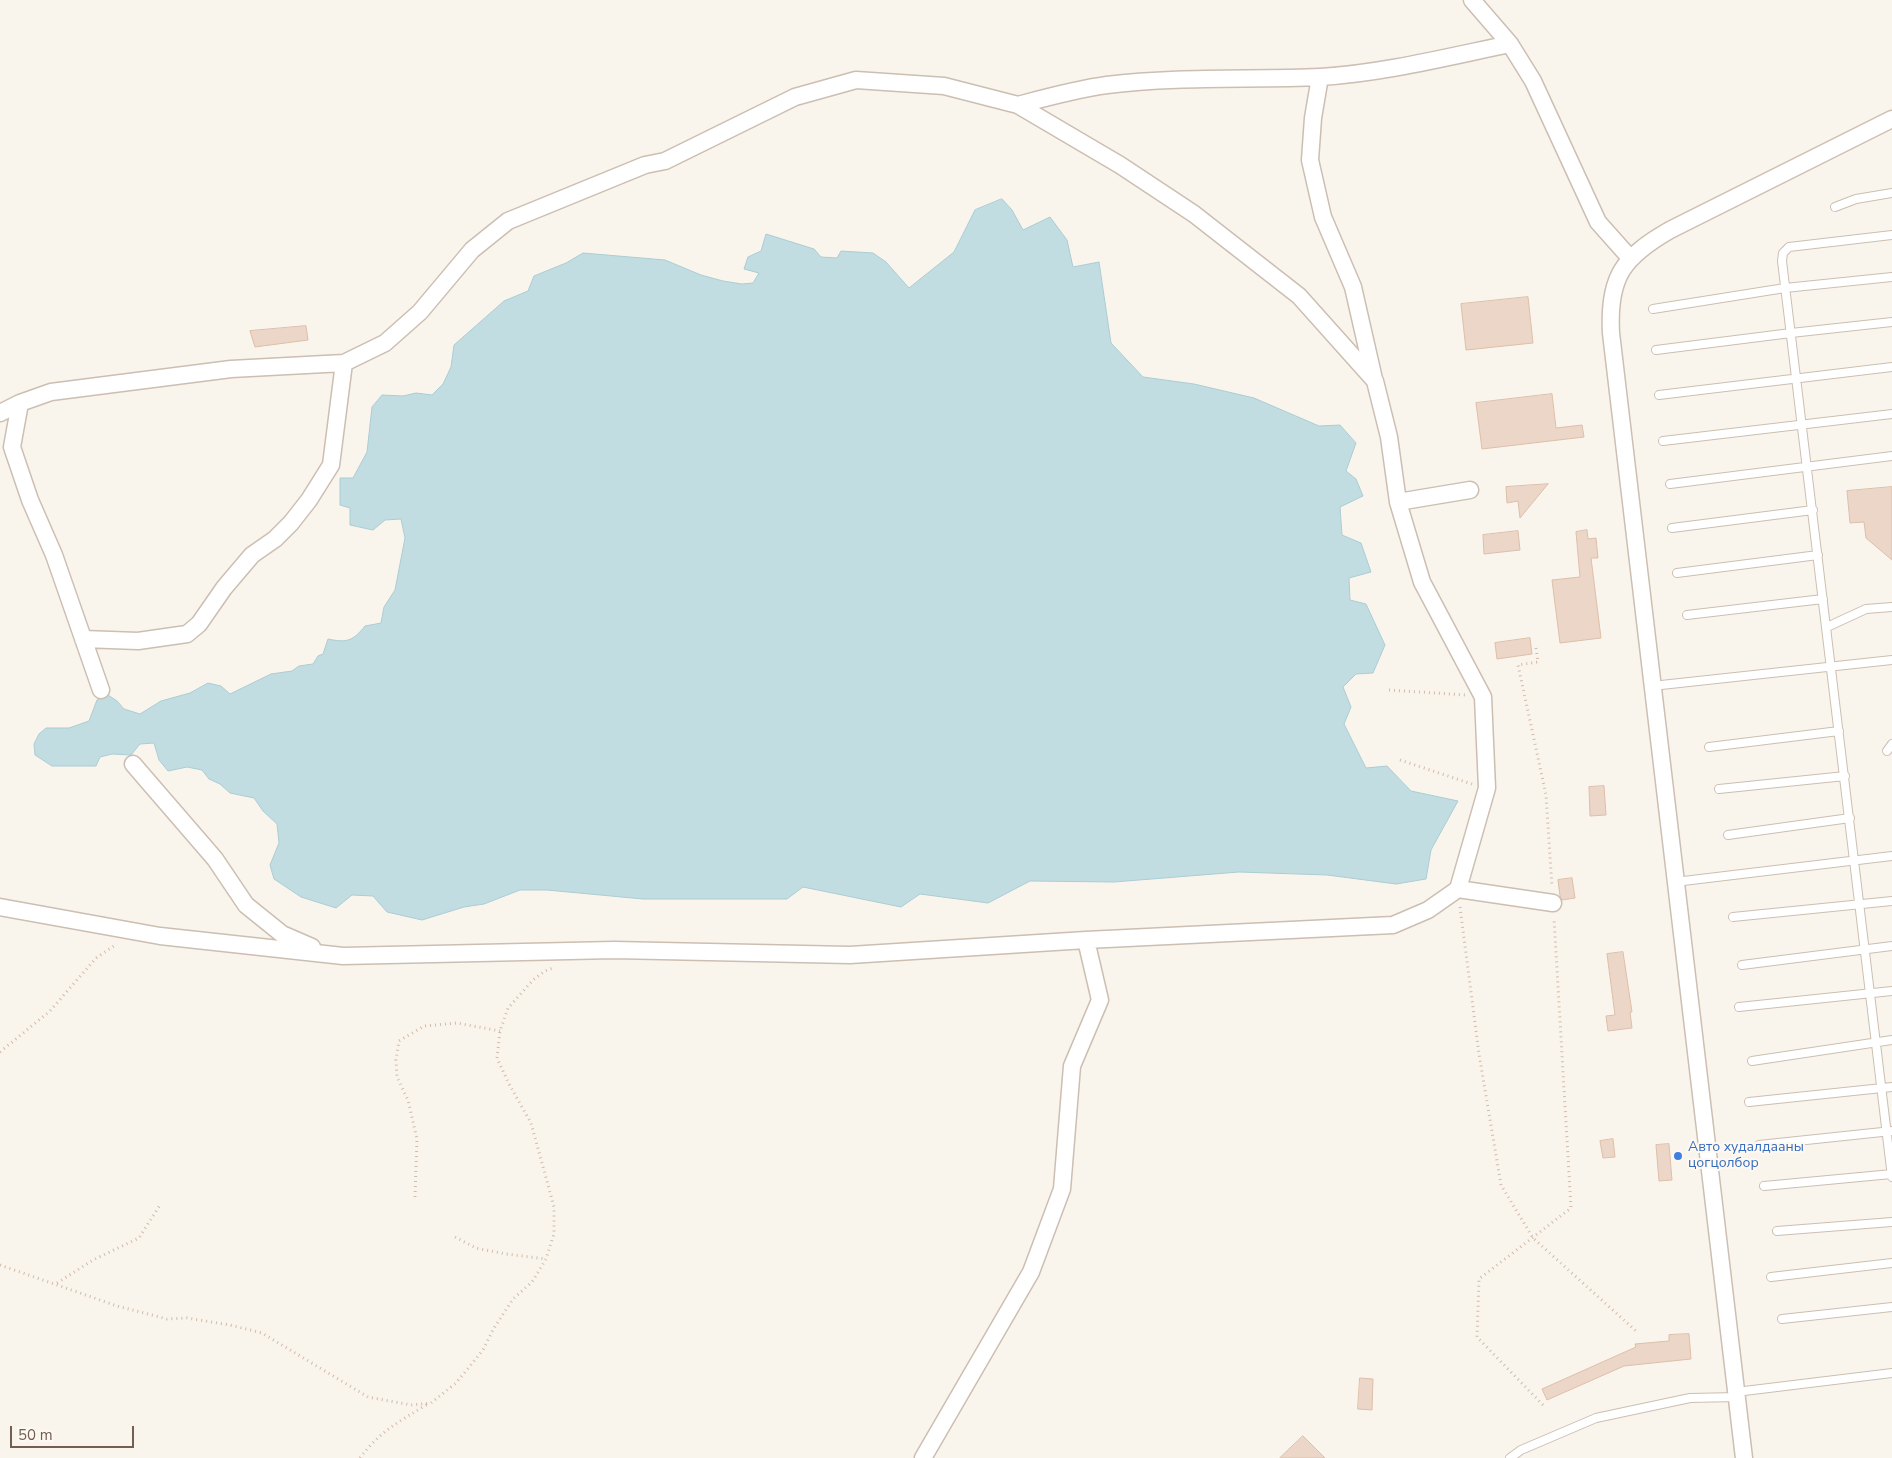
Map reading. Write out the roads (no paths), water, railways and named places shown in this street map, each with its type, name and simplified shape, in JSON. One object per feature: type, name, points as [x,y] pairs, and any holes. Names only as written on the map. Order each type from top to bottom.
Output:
[{"type":"street","points":[[1472,0],[1510,44],[1533,81],[1598,222],[1630,258]]},
{"type":"street","points":[[1018,105],[1064,92],[1107,85],[1184,79],[1320,77],[1395,68],[1510,44]]},
{"type":"street","points":[[0,907],[160,936],[343,956],[614,950],[850,955],[1086,940],[1394,925],[1428,910],[1458,889],[1487,788],[1483,697],[1422,582],[1398,502],[1389,437],[1353,287],[1324,217],[1310,160],[1313,118],[1320,77]]},
{"type":"street","points":[[0,413],[20,402],[51,392],[213,371],[344,363],[386,343],[420,312],[472,250],[508,221],[645,165],[665,161],[794,97],[856,80],[944,86],[1018,105],[1120,165],[1202,220],[1300,296],[1375,381]]},
{"type":"street","points":[[1744,1458],[1610,318],[1612,296],[1619,275],[1630,258],[1646,244],[1670,230],[1892,119]]},
{"type":"street","points":[[83,639],[138,642],[187,634],[199,624],[224,588],[252,555],[275,539],[291,523],[309,500],[331,465],[344,363]]},
{"type":"street","points":[[12,447],[20,402]]},
{"type":"street","points":[[0,433],[12,447],[30,500],[54,555],[101,690]]},
{"type":"street","points":[[1398,502],[1470,490]]},
{"type":"street","points":[[133,764],[215,859],[246,905],[282,934],[328,954]]},
{"type":"street","points":[[1458,889],[1553,903]]},
{"type":"street","points":[[923,1458],[1031,1272],[1062,1189],[1072,1066],[1100,1000],[1086,940]]},
{"type":"lane","points":[[1834,207],[1856,199],[1892,193]]},
{"type":"lane","points":[[1764,1186],[1892,1175],[1889,1131],[1876,1042],[1782,261],[1783,253],[1788,247],[1892,235]]},
{"type":"lane","points":[[1653,309],[1786,288],[1892,277]]},
{"type":"lane","points":[[1656,350],[1892,322]]},
{"type":"lane","points":[[1659,395],[1892,367]]},
{"type":"lane","points":[[1663,441],[1892,414]]},
{"type":"lane","points":[[1670,484],[1892,456]]},
{"type":"lane","points":[[1672,528],[1812,510]]},
{"type":"lane","points":[[1677,573],[1818,555]]},
{"type":"lane","points":[[1687,615],[1824,599]]},
{"type":"lane","points":[[1827,626],[1866,609],[1892,607]]},
{"type":"lane","points":[[1652,686],[1892,660]]},
{"type":"lane","points":[[1709,747],[1839,731]]},
{"type":"lane","points":[[1887,751],[1892,744]]},
{"type":"lane","points":[[1720,789],[1845,776]]},
{"type":"lane","points":[[1728,835],[1850,818]]},
{"type":"lane","points":[[1676,882],[1892,856]]},
{"type":"lane","points":[[1733,918],[1892,901]]},
{"type":"lane","points":[[1742,965],[1892,946]]},
{"type":"lane","points":[[1739,1007],[1892,991]]},
{"type":"lane","points":[[1752,1061],[1892,1040]]},
{"type":"lane","points":[[1749,1102],[1892,1087]]},
{"type":"lane","points":[[1759,1145],[1889,1131]]},
{"type":"lane","points":[[1776,1231],[1892,1222]]},
{"type":"lane","points":[[1771,1277],[1892,1263]]},
{"type":"lane","points":[[1782,1319],[1892,1307]]},
{"type":"lane","points":[[1510,1458],[1521,1450],[1596,1418],[1690,1398],[1737,1394],[1892,1373]]},
{"type":"water","points":[[1002,199],[1012,210],[1023,230],[1050,217],[1067,240],[1073,267],[1099,262],[1111,343],[1143,377],[1194,384],[1254,398],[1319,426],[1340,425],[1356,443],[1346,471],[1356,479],[1363,496],[1340,507],[1342,535],[1361,543],[1371,572],[1349,578],[1350,600],[1366,604],[1385,645],[1373,673],[1356,674],[1343,687],[1351,707],[1344,724],[1366,768],[1387,766],[1411,791],[1458,801],[1431,850],[1426,879],[1396,884],[1327,875],[1239,872],[1114,882],[1030,881],[988,903],[920,894],[901,907],[803,887],[787,899],[643,899],[547,890],[520,890],[484,904],[464,907],[422,920],[387,912],[373,896],[352,895],[336,908],[301,897],[274,879],[270,865],[279,843],[277,824],[263,811],[254,798],[230,793],[220,784],[209,779],[202,770],[187,767],[168,771],[159,760],[154,743],[140,744],[131,755],[112,754],[100,757],[96,766],[52,766],[35,755],[34,744],[39,734],[46,728],[69,728],[89,721],[97,700],[108,695],[124,709],[140,714],[161,701],[190,693],[208,683],[221,686],[230,694],[271,674],[292,671],[299,666],[313,664],[318,656],[323,654],[328,639],[349,640],[357,635],[365,626],[381,623],[384,607],[395,590],[405,538],[401,519],[385,520],[373,530],[350,525],[350,508],[340,505],[340,478],[353,478],[367,452],[372,407],[382,395],[403,396],[416,393],[432,395],[443,384],[451,367],[454,345],[504,301],[528,291],[534,276],[566,263],[583,253],[665,260],[701,275],[723,281],[742,284],[753,283],[759,273],[744,269],[748,257],[761,251],[766,234],[814,249],[821,257],[837,258],[841,251],[873,253],[886,262],[909,288],[954,252],[975,210]]},
{"type":"place","name":"Авто худалдааны цогцолбор","points":[[1678,1156]]}]
